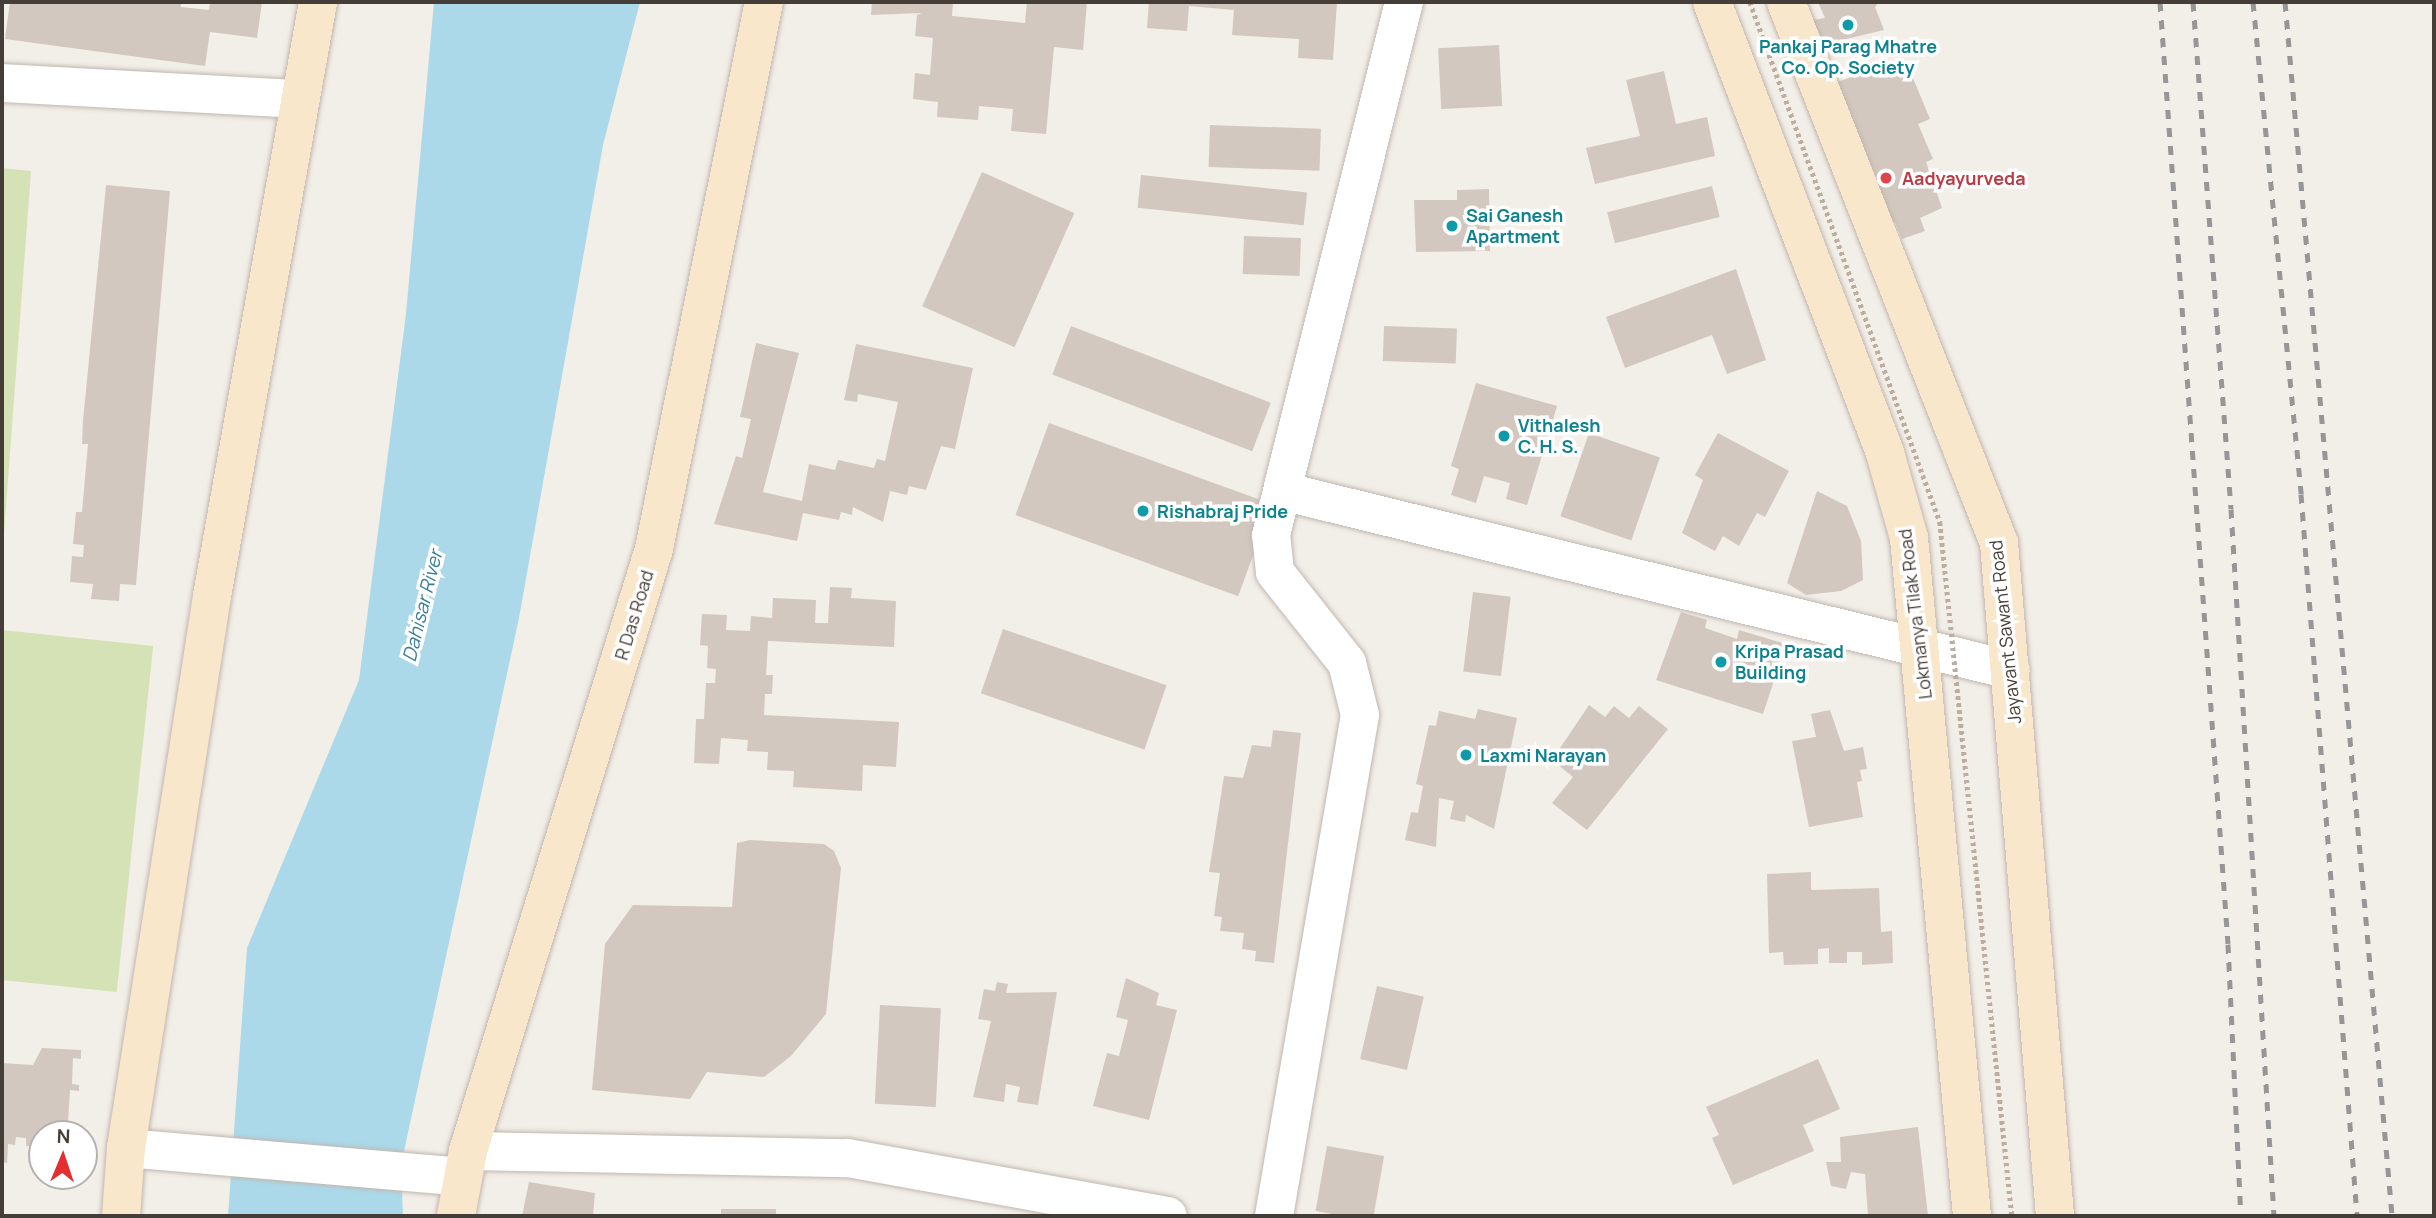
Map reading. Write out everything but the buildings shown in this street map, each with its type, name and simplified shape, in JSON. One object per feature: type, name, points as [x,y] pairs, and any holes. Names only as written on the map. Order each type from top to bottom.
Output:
[{"type":"street","points":[[121,1216],[125,1148],[212,596],[318,2]]},
{"type":"street","name":"R Das Road","points":[[456,1216],[466,1164],[654,549],[764,2]]},
{"type":"street","points":[[1274,1216],[1360,715],[1347,663],[1275,572],[1271,534],[1404,2]]},
{"type":"street","name":"Lokmanya Tilak Road","points":[[1712,2],[1885,453],[1909,538],[1972,1216]]},
{"type":"street","name":"Jayavant Sawant Road","points":[[1786,2],[1999,543],[2055,1216]]},
{"type":"street","points":[[2,83],[300,99]]},
{"type":"street","points":[[1282,491],[1921,652],[2010,670]]},
{"type":"street","points":[[125,1148],[417,1175],[466,1164],[848,1158],[1168,1216]]},
{"type":"path","points":[[1750,2],[1940,522],[2012,1216]]},
{"type":"green space","points":[[2,168],[31,171],[2,560]]},
{"type":"green space","points":[[2,630],[153,646],[117,992],[2,980]]},
{"type":"water","name":"Dahisar River","points":[[434,2],[640,2],[603,145],[519,618],[401,1165],[403,1216],[228,1216],[247,948],[359,680],[406,314]]},
{"type":"railway","points":[[2160,2],[2228,944],[2241,1216]]},
{"type":"railway","points":[[2193,2],[2231,509],[2274,1216]]},
{"type":"railway","points":[[2253,2],[2301,494],[2357,1216]]},
{"type":"railway","points":[[2285,2],[2392,1216]]},
{"type":"place","name":"Pankaj Parag Mhatre Co. Op. Society","points":[[1848,25]]},
{"type":"place","name":"Aadyayurveda","points":[[1886,178]]},
{"type":"place","name":"Sai Ganesh Apartment","points":[[1452,226]]},
{"type":"place","name":"Vithalesh C. H. S.","points":[[1504,436]]},
{"type":"place","name":"Rishabraj Pride","points":[[1143,511]]},
{"type":"place","name":"Kripa Prasad Building","points":[[1721,662]]},
{"type":"place","name":"Laxmi Narayan","points":[[1466,755]]}]
